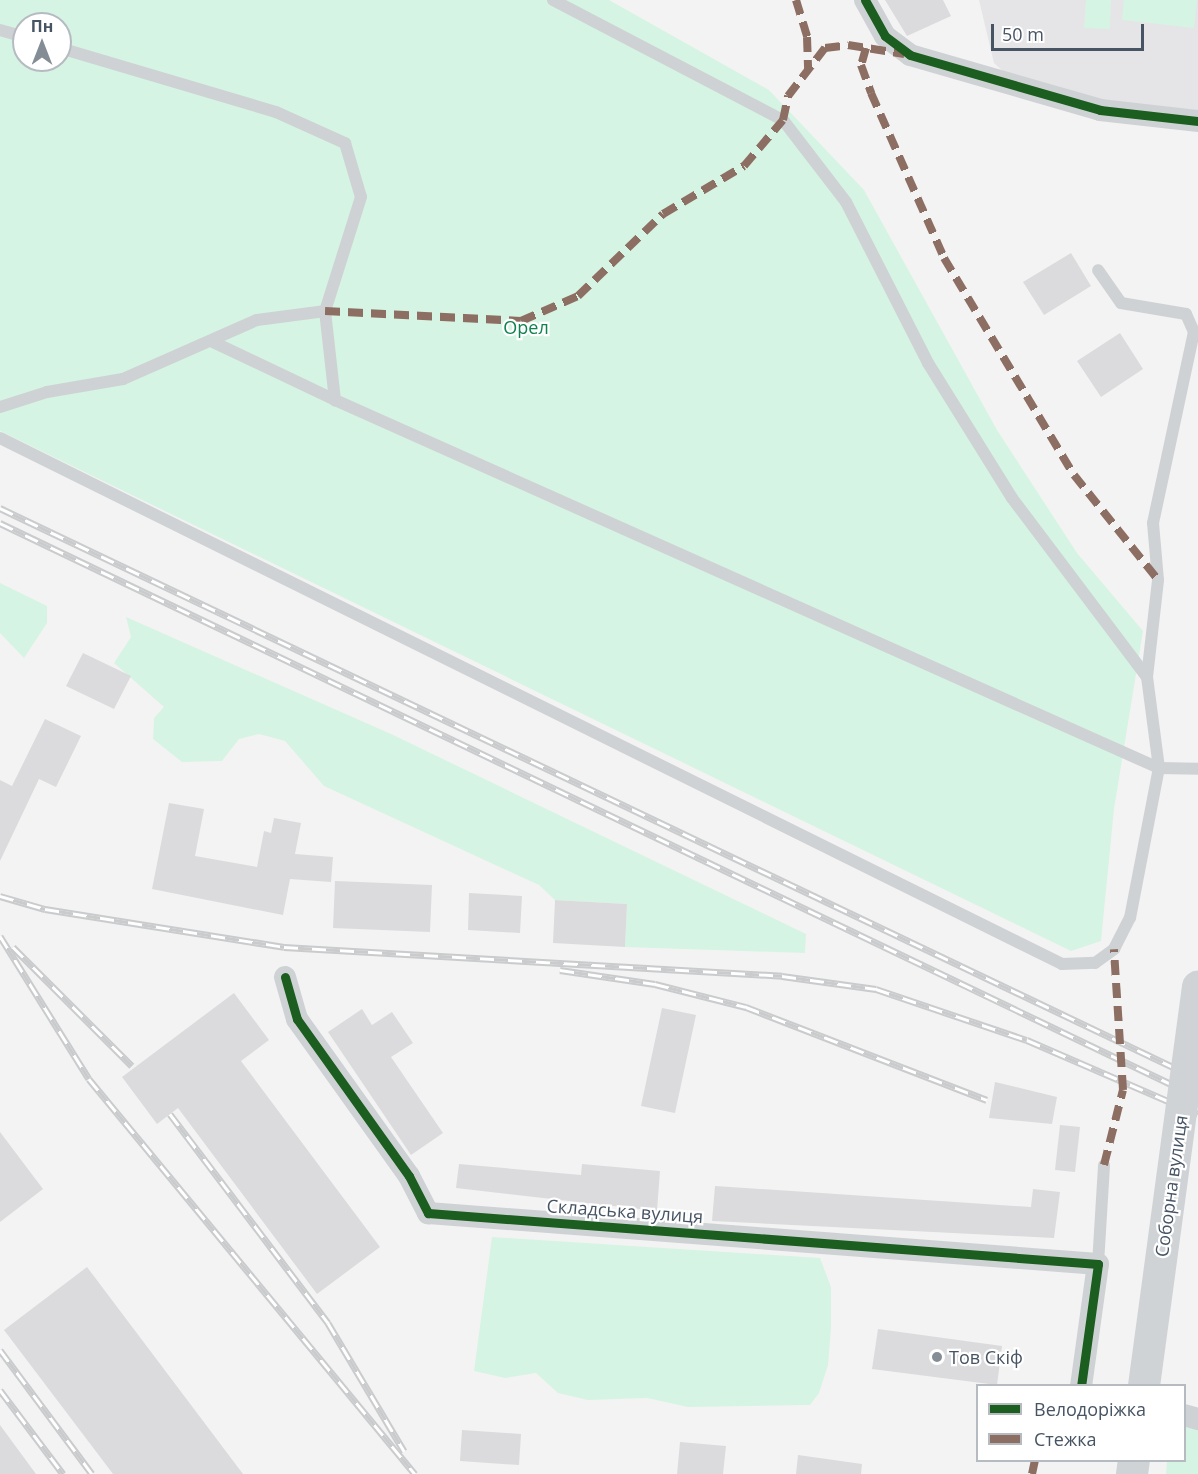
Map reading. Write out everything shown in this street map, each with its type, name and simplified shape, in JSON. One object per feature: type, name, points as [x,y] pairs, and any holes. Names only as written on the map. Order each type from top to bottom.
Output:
[{"type":"main road","name":"Соборна вулиця","points":[[1144,1384],[1198,987]]},
{"type":"street","points":[[865,0],[885,36],[910,55],[1101,110],[1198,121]]},
{"type":"street","name":"Складська вулиця","points":[[285,977],[297,1019],[409,1176],[428,1213],[1098,1264]]},
{"type":"street","points":[[1081,1384],[1098,1264]]},
{"type":"lane","points":[[553,0],[783,120],[846,202],[928,363],[1012,498],[1147,676]]},
{"type":"lane","points":[[72,52],[276,112],[345,143],[361,197],[325,311],[335,400]]},
{"type":"lane","points":[[0,438],[1062,964],[1095,963],[1114,949],[1130,918],[1159,768],[1147,676],[1151,621],[1158,580],[1153,523],[1194,332],[1186,314],[1121,303],[1098,270]]},
{"type":"lane","points":[[0,407],[47,392],[123,379],[213,342],[257,320],[325,311]]},
{"type":"lane","points":[[213,342],[335,400],[1159,768],[1198,769]]},
{"type":"lane","points":[[1098,1264],[1104,1165]]},
{"type":"shaded area","points":[[979,0],[1198,0],[1198,112],[1102,100],[1009,77],[994,63]]},
{"type":"green space","name":"Орел","points":[[0,0],[609,0],[769,90],[864,190],[997,430],[1077,553],[1143,631],[1114,809],[1101,941],[1071,951],[0,431]]},
{"type":"green space","points":[[1086,0],[1111,0],[1110,29],[1084,28]]},
{"type":"green space","points":[[1124,0],[1197,0],[1194,28],[1122,20]]},
{"type":"green space","points":[[0,583],[47,606],[47,623],[24,658],[0,633]]},
{"type":"green space","points":[[126,617],[391,734],[806,934],[805,953],[625,947],[627,904],[555,900],[539,885],[324,786],[285,741],[259,734],[239,739],[222,761],[182,762],[153,739],[154,718],[164,707],[114,663],[131,637]]},
{"type":"green space","points":[[492,1237],[820,1258],[831,1287],[831,1328],[828,1365],[819,1393],[810,1405],[688,1407],[647,1398],[588,1400],[558,1393],[536,1373],[505,1378],[474,1371]]},
{"type":"green space","points":[[1198,1421],[1198,1474],[1166,1474],[1167,1462],[1186,1462],[1186,1426]]},
{"type":"building","points":[[885,0],[943,0],[951,16],[907,36]]},
{"type":"building","points":[[1071,253],[1091,286],[1044,315],[1023,282]]},
{"type":"building","points":[[1120,333],[1143,369],[1101,397],[1077,361]]},
{"type":"building","points":[[83,653],[131,676],[114,709],[66,686]]},
{"type":"building","points":[[45,719],[81,736],[56,787],[39,779],[0,861],[0,780],[12,786]]},
{"type":"building","points":[[169,803],[204,809],[195,856],[257,867],[264,831],[271,833],[274,818],[301,823],[295,854],[333,857],[331,882],[290,879],[283,915],[152,889]]},
{"type":"building","points":[[335,881],[432,885],[430,932],[333,928]]},
{"type":"building","points":[[469,893],[522,896],[520,933],[468,930]]},
{"type":"building","points":[[555,900],[627,904],[625,947],[553,943]]},
{"type":"building","points":[[234,993],[269,1040],[241,1061],[380,1247],[317,1294],[178,1108],[157,1124],[122,1077]]},
{"type":"building","points":[[662,1008],[696,1015],[675,1113],[641,1106]]},
{"type":"building","points":[[362,1009],[372,1025],[392,1012],[413,1043],[391,1057],[443,1133],[411,1155],[328,1032]]},
{"type":"building","points":[[995,1082],[1057,1097],[1052,1124],[989,1118]]},
{"type":"building","points":[[1060,1125],[1080,1127],[1075,1172],[1055,1170]]},
{"type":"building","points":[[0,1132],[43,1189],[0,1222]]},
{"type":"building","points":[[459,1164],[581,1175],[582,1164],[660,1171],[657,1211],[456,1188]]},
{"type":"building","points":[[715,1186],[1031,1207],[1033,1189],[1060,1192],[1054,1238],[712,1221]]},
{"type":"building","points":[[87,1267],[243,1474],[113,1474],[4,1330]]},
{"type":"building","name":"Тов Скіф","points":[[878,1329],[1002,1346],[997,1384],[872,1369]]},
{"type":"building","points":[[0,1425],[36,1474],[0,1474]]},
{"type":"building","points":[[462,1430],[521,1434],[519,1465],[460,1461]]},
{"type":"building","points":[[680,1442],[726,1446],[723,1474],[677,1474]]},
{"type":"building","points":[[798,1455],[862,1464],[861,1474],[796,1474]]},
{"type":"railway","points":[[0,508],[1198,1079]]},
{"type":"railway","points":[[0,523],[1198,1097]]},
{"type":"railway","points":[[0,896],[45,909],[284,947],[782,976],[876,989],[1027,1040],[1198,1114]]},
{"type":"railway","points":[[0,936],[89,1079],[415,1474]]},
{"type":"railway","points":[[13,947],[132,1066]]},
{"type":"railway","points":[[560,970],[655,984],[746,1007],[987,1100]]},
{"type":"railway","points":[[170,1114],[328,1323],[404,1451]]},
{"type":"railway","points":[[0,1350],[92,1474]]},
{"type":"railway","points":[[0,1390],[63,1474]]},
{"type":"marked path","points":[[796,0],[807,37],[808,70]]},
{"type":"marked path","points":[[325,311],[521,321],[578,296],[663,214],[744,166],[783,120],[788,96],[825,48],[848,45],[904,54]]},
{"type":"marked path","points":[[866,48],[861,65],[871,93],[944,258],[1074,475],[1158,580]]},
{"type":"marked path","points":[[1104,1165],[1123,1090],[1114,949]]},
{"type":"marked path","points":[[1032,1474],[1035,1462]]},
{"type":"cycle path","points":[[865,0],[885,36],[910,55],[1100,110],[1198,121]]},
{"type":"cycle path","points":[[285,977],[297,1019],[409,1176],[428,1213],[1098,1264],[1081,1384]]},
{"type":"place","name":"Тов Скіф","points":[[937,1357]]}]
